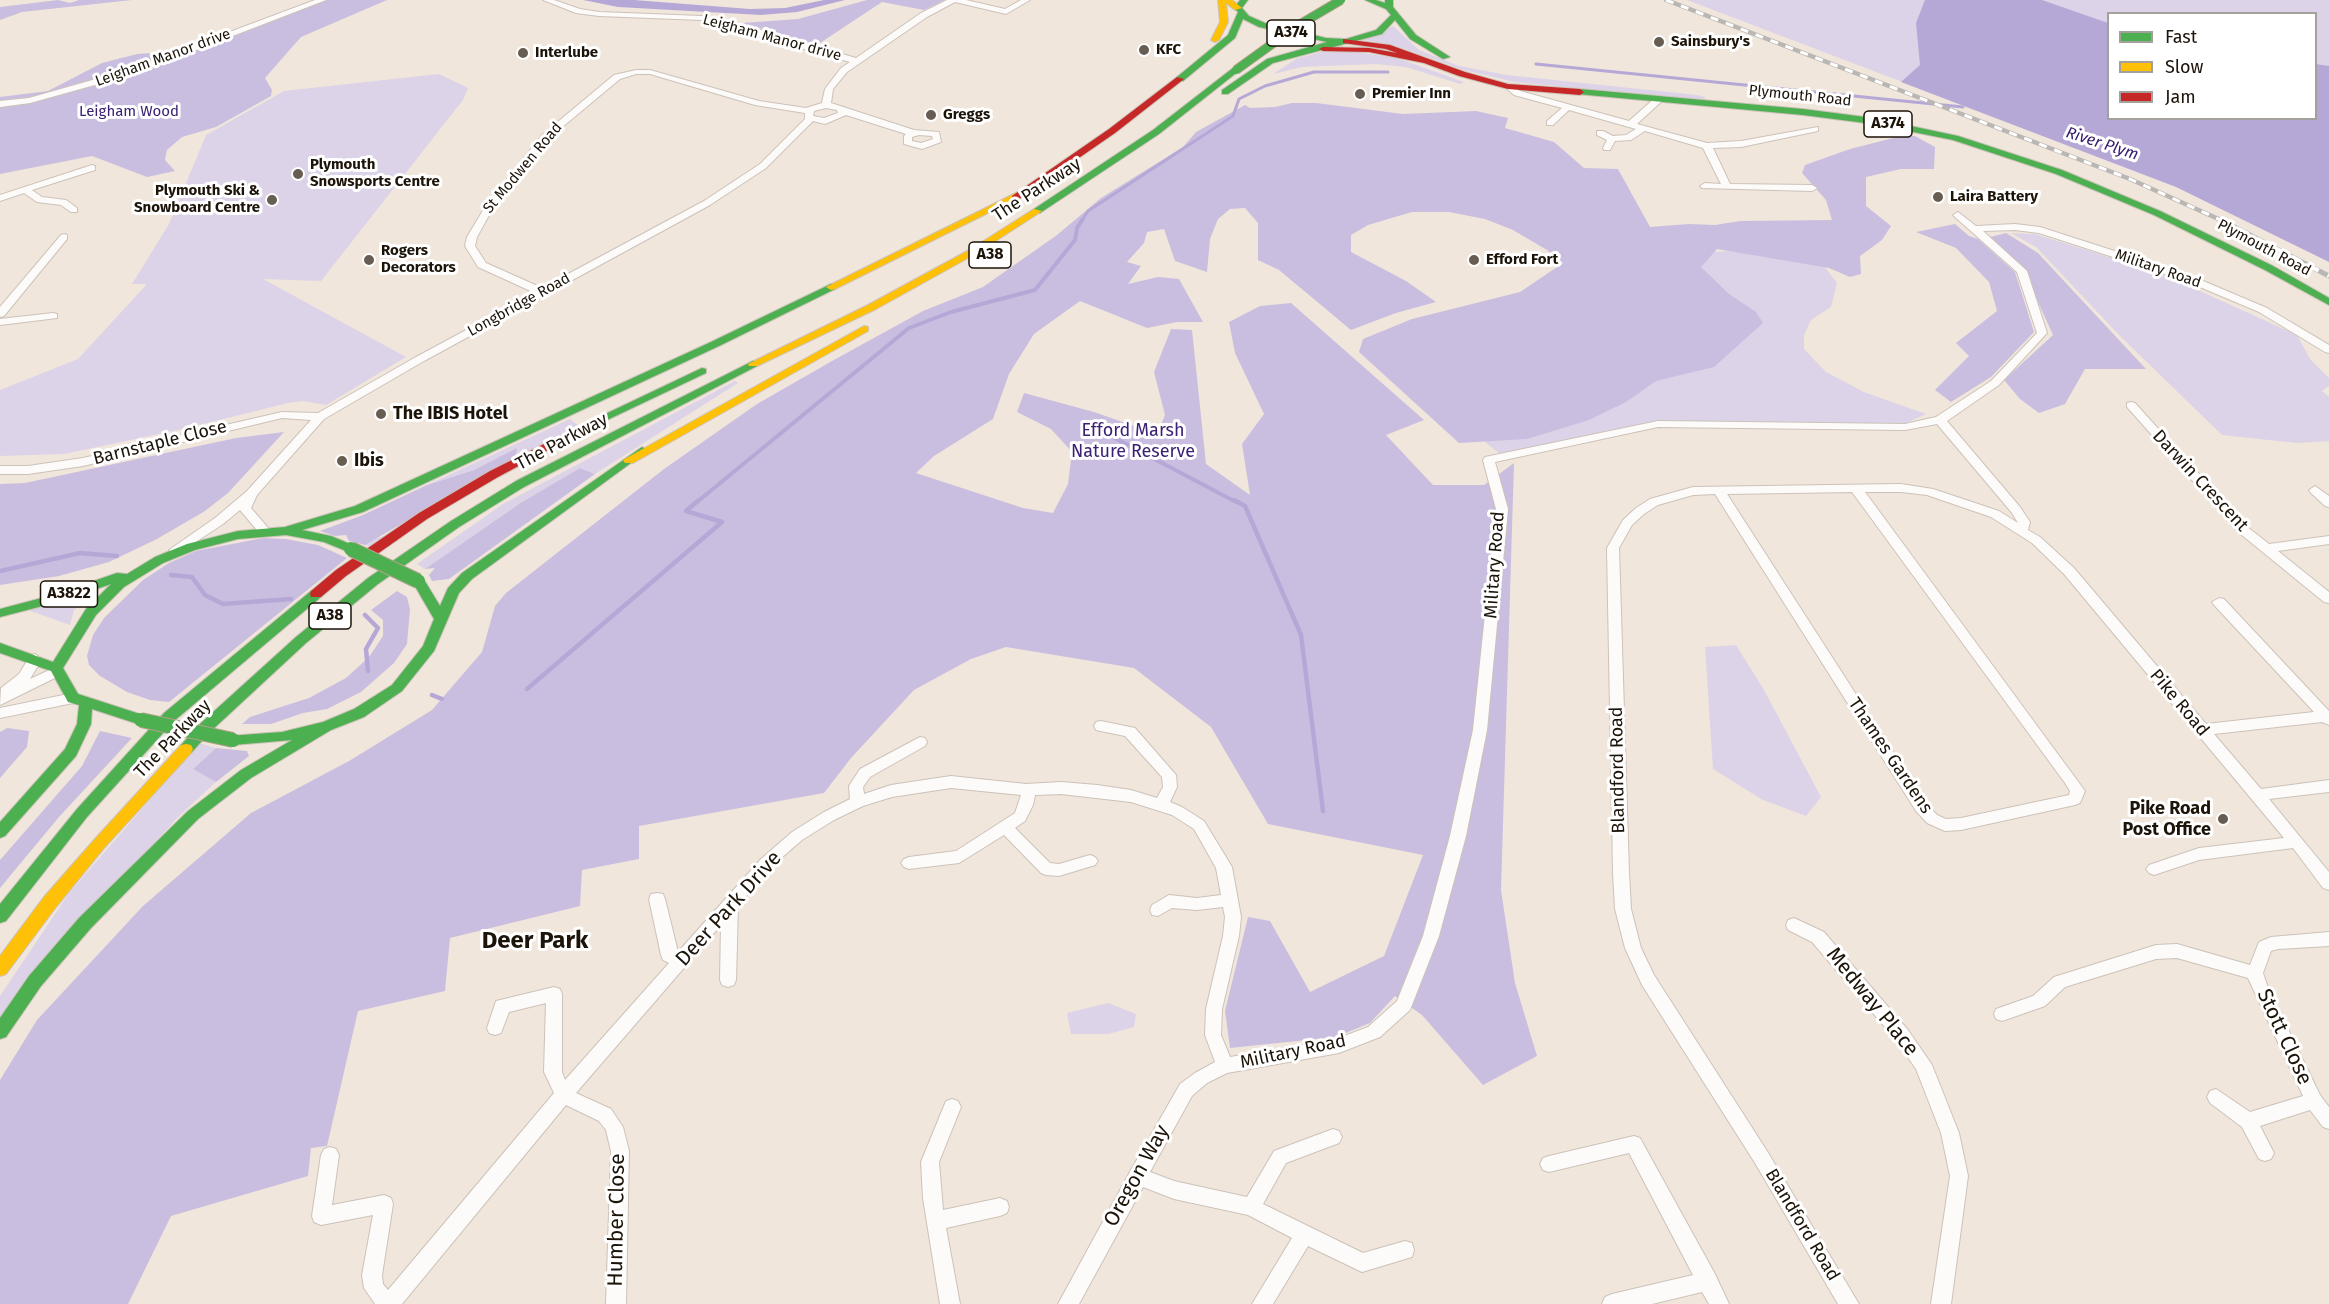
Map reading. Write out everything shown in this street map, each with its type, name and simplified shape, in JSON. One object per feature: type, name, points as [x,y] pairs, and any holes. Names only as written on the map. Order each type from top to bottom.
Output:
[{"type":"main road","name":"A38","points":[[1172,86],[1209,50],[1221,31],[1224,20],[1222,0]]},
{"type":"main road","name":"The Parkway","points":[[960,240],[1143,127],[1280,22],[1319,0]]},
{"type":"main road","name":"The Parkway","points":[[0,969],[99,844],[206,727],[300,640],[373,581],[455,524],[520,484],[744,368],[872,307],[974,250],[1049,204],[1156,132],[1296,26],[1341,0]]},
{"type":"main road","points":[[1369,0],[1391,7],[1413,37],[1437,54],[1460,62],[1509,71]]},
{"type":"main road","name":"A38","points":[[849,294],[941,245],[1029,190],[1172,86],[1215,53],[1232,36],[1238,5]]},
{"type":"main road","name":"A374","points":[[1238,5],[1271,28],[1312,38],[1343,41],[1379,32],[1393,20],[1391,7]]},
{"type":"main road","name":"A38","points":[[912,302],[1080,198],[1261,66],[1282,56],[1343,41]]},
{"type":"main road","name":"Plymouth Road","points":[[1343,41],[1387,47],[1423,61],[1508,86],[1784,109],[1873,121],[1981,146],[2059,172],[2157,213],[2269,268],[2329,302]]},
{"type":"main road","name":"A38","points":[[1309,50],[1370,50],[1423,61]]},
{"type":"main road","name":"Plymouth Road","points":[[1529,74],[1802,103],[1873,113],[1958,131],[2028,151],[2116,184],[2227,234],[2329,288]]},
{"type":"main road","name":"A38","points":[[286,531],[358,508],[715,344],[1029,190]]},
{"type":"main road","name":"A38","points":[[441,619],[453,591],[467,576],[628,460],[737,386],[820,340],[872,307]]},
{"type":"main road","name":"A38","points":[[628,460],[873,324]]},
{"type":"main road","name":"The Parkway","points":[[0,916],[82,813],[169,717],[341,573],[423,516],[494,474],[570,433],[714,365]]},
{"type":"main road","points":[[0,1032],[35,981],[85,923],[193,815],[246,774],[326,726],[359,712],[397,688],[419,664],[429,648],[441,619],[418,581],[327,539],[286,531],[265,532],[216,540],[159,560],[136,572],[91,612],[57,669]]},
{"type":"main road","name":"A3822","points":[[0,613],[57,598],[136,572]]},
{"type":"main road","points":[[0,648],[57,669],[73,698],[141,720],[233,740],[282,737],[326,726]]},
{"type":"main road","points":[[0,832],[71,752],[84,724],[87,704]]},
{"type":"street","name":"Leigham Manor drive","points":[[0,104],[30,100],[131,72],[322,0]]},
{"type":"street","name":"Leigham Manor drive","points":[[547,0],[562,6],[599,14],[702,18],[856,61]]},
{"type":"street","points":[[826,105],[835,79],[856,61],[924,15],[955,0],[1006,12],[1026,0]]},
{"type":"street","name":"St Modwen Road","points":[[542,292],[482,265],[470,246],[472,237],[488,209],[545,137],[617,77],[636,72],[650,72],[825,121]]},
{"type":"street","points":[[1508,86],[1517,93],[1707,146],[1741,144],[1815,129]]},
{"type":"street","points":[[1630,124],[1659,99]]},
{"type":"street","points":[[809,115],[826,105],[838,106],[843,111],[910,135],[836,118]]},
{"type":"street","points":[[1557,121],[1569,106]]},
{"type":"street","points":[[836,118],[843,111]]},
{"type":"street","name":"Longbridge Road","points":[[159,560],[219,521],[251,494],[320,417],[542,292],[707,203],[755,173],[800,131],[809,115]]},
{"type":"street","name":"Longbridge Road","points":[[800,131],[836,118]]},
{"type":"street","points":[[1600,133],[1612,140],[1628,138],[1644,128]]},
{"type":"street","points":[[1606,148],[1612,140]]},
{"type":"street","points":[[1707,146],[1727,186]]},
{"type":"street","points":[[0,198],[92,168]]},
{"type":"street","points":[[1705,186],[1812,188]]},
{"type":"street","points":[[27,191],[39,200],[63,202],[74,210]]},
{"type":"street","name":"Military Road","points":[[1225,1066],[1339,1045],[1374,1032],[1404,1005],[1431,936],[1458,836],[1480,730],[1502,509],[1489,460],[1658,424],[1905,427],[1940,420],[1995,383],[2042,333],[2022,271],[1958,215]]},
{"type":"street","name":"Military Road","points":[[1974,229],[2015,227],[2040,230],[2185,277],[2264,310],[2329,350]]},
{"type":"street","points":[[0,314],[64,237]]},
{"type":"street","points":[[0,322],[53,316]]},
{"type":"street","name":"Darwin Crescent","points":[[2130,405],[2215,502],[2266,549],[2329,599]]},
{"type":"street","name":"Barnstaple Close","points":[[0,470],[28,470],[82,462],[282,415],[320,417]]},
{"type":"street","name":"Pike Road","points":[[1940,420],[2016,510],[2024,522],[2022,530]]},
{"type":"street","name":"Blandford Road","points":[[1849,1304],[1761,1157],[1648,980],[1633,948],[1623,909],[1612,548],[1627,523],[1654,502],[1693,491],[1901,488],[1929,492],[1961,501]]},
{"type":"street","name":"Thames Gardens","points":[[1718,489],[1921,807],[1932,819],[1945,825],[1961,824],[2075,799],[2078,791],[2070,779],[1856,489]]},
{"type":"street","points":[[2315,490],[2329,503]]},
{"type":"street","points":[[251,494],[245,508],[265,532]]},
{"type":"street","name":"Pike Road","points":[[1961,501],[1995,514],[2022,530],[2037,540],[2069,571],[2297,842],[2329,884]]},
{"type":"street","points":[[2266,549],[2329,540]]},
{"type":"street","points":[[2219,602],[2328,718]]},
{"type":"street","points":[[0,698],[24,676],[35,659]]},
{"type":"street","points":[[0,698],[57,669]]},
{"type":"street","points":[[0,713],[73,698]]},
{"type":"street","points":[[2201,730],[2328,718]]},
{"type":"street","points":[[1101,726],[1130,732],[1169,775],[1170,787],[1161,805]]},
{"type":"street","points":[[858,802],[856,786],[865,773],[920,742]]},
{"type":"street","name":"Deer Park Drive","points":[[388,1304],[563,1095],[766,863],[797,836],[858,802],[895,790],[951,782],[1029,790],[1097,791],[1131,796],[1161,805],[1177,811],[1199,825],[1224,867],[1230,900],[1232,936],[1214,1009],[1213,1035],[1225,1066]]},
{"type":"street","points":[[2256,795],[2329,786]]},
{"type":"street","points":[[909,863],[959,857],[1022,815],[1029,790]]},
{"type":"street","points":[[1005,827],[1046,868],[1059,870],[1090,861]]},
{"type":"street","points":[[2154,869],[2199,854],[2297,842]]},
{"type":"street","points":[[657,899],[669,955],[681,962]]},
{"type":"street","points":[[1158,910],[1169,901],[1197,904],[1230,900]]},
{"type":"street","points":[[728,980],[730,903]]},
{"type":"street","name":"Medway Place","points":[[1794,925],[1818,937],[1902,1035],[1923,1065],[1947,1123],[1959,1176],[1941,1304]]},
{"type":"street","name":"Stott Close","points":[[2329,939],[2277,942],[2265,947],[2255,973],[2314,1101],[2329,1121]]},
{"type":"street","name":"Stott Close","points":[[2002,1014],[2038,1001],[2060,982],[2156,952],[2177,951],[2255,973]]},
{"type":"street","points":[[495,1028],[502,1006],[554,994],[553,1072],[563,1095]]},
{"type":"street","name":"Oregon Way","points":[[1068,1304],[1186,1090],[1202,1078],[1225,1066]]},
{"type":"street","name":"Humber Close","points":[[563,1095],[605,1115],[614,1128],[620,1151],[616,1304]]},
{"type":"street","points":[[2216,1097],[2248,1121],[2265,1154]]},
{"type":"street","name":"Stott Close","points":[[2248,1121],[2314,1101]]},
{"type":"street","points":[[950,1304],[936,1221],[930,1162],[952,1107]]},
{"type":"street","points":[[1251,1207],[1280,1157],[1332,1137]]},
{"type":"street","points":[[1549,1164],[1634,1144],[1719,1304]]},
{"type":"street","points":[[330,1155],[321,1216],[384,1204],[372,1275],[374,1288],[388,1304]]},
{"type":"street","points":[[1137,1176],[1174,1190],[1251,1207],[1362,1263],[1405,1250]]},
{"type":"street","points":[[936,1221],[1000,1206]]},
{"type":"street","points":[[1262,1304],[1305,1234]]},
{"type":"street","points":[[1612,1304],[1708,1281]]},
{"type":"shaded area","points":[[1687,0],[1975,0],[1955,102]]},
{"type":"shaded area","points":[[2015,0],[2329,0],[2329,152],[2135,148],[2008,28]]},
{"type":"shaded area","points":[[1393,26],[1419,50],[1459,66],[1507,75],[1705,97],[1704,100],[1514,82],[1464,70],[1397,46],[1364,40]]},
{"type":"shaded area","points":[[1348,51],[1397,58],[1464,82],[1460,84],[1406,67],[1375,64],[1302,67],[1273,74],[1296,59],[1321,52]]},
{"type":"shaded area","points":[[439,74],[468,88],[463,100],[321,281],[263,279],[406,357],[326,405],[303,401],[288,403],[183,429],[64,454],[0,456],[0,390],[78,359],[147,284],[132,284],[169,224],[206,135],[284,91]]},
{"type":"shaded area","points":[[2011,233],[2035,234],[2160,273],[2297,335],[2310,359],[2329,378],[2329,386],[2322,391],[2329,397],[2329,441],[2297,443],[2222,435],[2120,336],[2036,247]]},
{"type":"shaded area","points":[[1658,245],[1720,252],[1741,248],[1815,254],[1837,283],[1831,307],[1811,320],[1804,335],[1804,349],[1826,372],[1864,392],[1926,414],[1902,425],[1657,422],[1500,454],[1485,442]]},
{"type":"shaded area","points":[[735,381],[738,383],[595,474],[580,468],[522,502],[425,569],[417,564],[503,504]]},
{"type":"shaded area","points":[[570,419],[580,427],[464,489],[373,548],[365,545],[373,539],[384,536],[429,503],[515,457],[517,449],[474,470],[427,485]]},
{"type":"shaded area","points":[[87,596],[93,598],[74,610],[70,625],[28,610]]},
{"type":"shaded area","points":[[1736,645],[1764,690],[1821,797],[1806,816],[1763,800],[1713,769],[1705,647]]},
{"type":"shaded area","points":[[199,743],[216,748],[193,769],[216,782],[176,819],[0,1019],[0,996],[69,893]]},
{"type":"shaded area","points":[[1108,1003],[1136,1014],[1134,1027],[1108,1034],[1071,1034],[1067,1013]]},
{"type":"green space","points":[[58,0],[70,3],[79,0],[132,0],[22,12],[0,20],[0,7]]},
{"type":"green space","name":"Leigham Wood","points":[[313,0],[387,0],[301,37],[265,78],[272,90],[271,96],[216,127],[182,137],[167,150],[165,160],[175,171],[147,177],[92,156],[0,174],[0,97],[48,91],[102,63],[137,54],[180,51]]},
{"type":"green space","points":[[867,0],[945,0],[924,10],[882,2],[817,45],[742,23],[798,19]]},
{"type":"green space","name":"Efford Marsh Nature Reserve","points":[[1292,103],[1316,103],[1403,114],[1476,111],[1508,118],[1505,128],[1554,142],[1584,168],[1618,169],[1650,227],[1715,225],[1740,221],[1832,220],[1826,200],[1802,173],[1805,165],[1850,149],[1901,136],[1915,136],[1935,147],[1934,169],[1901,169],[1866,177],[1866,206],[1891,226],[1882,240],[1860,256],[1861,274],[1850,277],[1829,268],[1717,249],[1701,267],[1729,294],[1756,312],[1763,323],[1714,367],[1656,381],[1626,402],[1589,420],[1527,439],[1459,443],[1359,352],[1363,339],[1412,319],[1520,292],[1563,263],[1547,250],[1513,230],[1485,219],[1449,212],[1412,212],[1368,225],[1351,235],[1351,252],[1406,281],[1436,302],[1396,313],[1351,330],[1279,270],[1258,260],[1258,223],[1245,208],[1230,209],[1218,219],[1210,239],[1207,272],[1175,261],[1164,229],[1147,232],[1144,243],[1127,262],[1141,266],[1128,284],[1158,277],[1179,279],[1203,322],[1177,322],[1147,328],[1080,301],[1034,334],[1009,374],[993,419],[934,456],[916,473],[1023,508],[1053,513],[1068,484],[1072,452],[1051,429],[1017,412],[1024,393],[1094,412],[1157,434],[1165,415],[1154,372],[1171,329],[1192,330],[1206,464],[1250,495],[1242,444],[1264,414],[1235,353],[1229,322],[1260,306],[1291,303],[1424,420],[1386,435],[1433,485],[1484,485],[1514,463],[1501,890],[1515,983],[1537,1056],[1483,1085],[1422,1015],[1395,996],[1370,1023],[1336,1037],[1230,1048],[1225,1011],[1248,917],[1270,921],[1310,992],[1384,956],[1423,855],[1268,824],[1211,727],[1134,668],[1006,647],[971,659],[914,690],[851,758],[824,793],[639,826],[639,859],[582,870],[580,906],[450,938],[445,991],[358,1011],[327,1146],[311,1148],[308,1176],[171,1216],[128,1304],[0,1304],[0,1080],[37,1020],[143,906],[251,813],[349,761],[432,710],[482,652],[495,606],[506,593],[664,469],[757,404],[923,311],[983,287],[1057,235],[1101,198],[1183,147],[1196,132],[1245,105],[1250,108],[1275,107]]},
{"type":"green space","points":[[1955,224],[1969,236],[1978,239],[2015,272],[2034,332],[1991,377],[1951,402],[1935,390],[1969,356],[1956,343],[1997,311],[1989,282],[1956,248],[1916,232]]},
{"type":"green space","points":[[2006,233],[2038,253],[2146,369],[2085,369],[2065,404],[2039,413],[2020,399],[2004,380],[2053,335],[2022,267],[1990,237]]},
{"type":"green space","points":[[284,432],[228,493],[205,511],[157,539],[109,562],[59,576],[0,585],[0,484],[25,483],[236,438]]},
{"type":"green space","points":[[517,448],[516,457],[365,545],[349,541],[346,535],[335,536],[320,531],[363,515],[427,485],[474,470]]},
{"type":"green space","points":[[580,468],[595,474],[449,579],[432,581],[429,575],[435,568],[425,569],[522,502]]},
{"type":"green space","points":[[263,538],[286,539],[318,545],[347,558],[169,702],[150,700],[127,692],[100,676],[89,665],[87,656],[93,635],[104,618],[143,580],[169,563],[196,551]]},
{"type":"green space","points":[[397,591],[407,597],[410,609],[407,644],[394,663],[361,692],[327,709],[303,713],[271,724],[242,724],[250,717],[309,698],[346,678],[369,657],[383,636],[383,620],[371,610]]},
{"type":"green space","points":[[7,728],[29,731],[27,747],[0,778],[0,732]]},
{"type":"green space","points":[[100,731],[132,738],[59,817],[0,888],[0,860],[82,766]]},
{"type":"green space","points":[[216,748],[247,751],[249,756],[216,782],[193,769]]},
{"type":"water","points":[[583,0],[634,0],[750,9],[785,8],[824,0],[845,0],[797,12],[761,15],[618,7]]},
{"type":"water","name":"River Plym","points":[[1925,0],[2042,0],[2107,23],[2107,120],[2317,120],[2317,64],[2329,66],[2329,262],[2176,187],[1901,82],[1920,65],[1916,23]]},
{"type":"waterway","points":[[1536,64],[1963,107]]},
{"type":"waterway","points":[[1081,222],[1088,211],[1233,116],[1239,99],[1265,86],[1314,72],[1388,72]]},
{"type":"waterway","points":[[697,502],[909,328],[951,312],[1035,290],[1075,240],[1077,228],[1082,220]]},
{"type":"waterway","points":[[1092,426],[1236,502]]},
{"type":"waterway","points":[[527,689],[722,522],[686,511],[699,500]]},
{"type":"waterway","points":[[1234,500],[1245,506],[1301,635],[1323,811]]},
{"type":"waterway","points":[[0,571],[80,553],[117,556]]},
{"type":"waterway","points":[[171,575],[192,577],[205,595],[223,604],[291,599]]},
{"type":"waterway","points":[[365,615],[378,628],[366,649],[368,671]]},
{"type":"waterway","points":[[432,695],[442,699]]},
{"type":"railway","points":[[1666,0],[2130,179],[2224,221]]},
{"type":"railway","points":[[2224,221],[2329,276]]},
{"type":"traffic: fast","points":[[1244,0],[1238,8],[1246,18],[1262,25],[1326,40],[1346,41],[1379,32],[1395,15]]},
{"type":"traffic: fast","points":[[1236,70],[1297,26],[1341,0]]},
{"type":"traffic: fast","points":[[1369,0],[1389,7],[1413,37],[1446,57]]},
{"type":"traffic: fast","points":[[1389,0],[1389,7]]},
{"type":"traffic: fast","points":[[1180,79],[1232,36],[1241,13]]},
{"type":"traffic: fast","points":[[1225,92],[1270,61],[1341,41]]},
{"type":"traffic: fast","points":[[1037,211],[1156,132],[1236,70]]},
{"type":"traffic: fast","points":[[1580,92],[1803,112],[1873,121],[1955,138],[2059,172],[2157,213],[2269,268],[2329,302]]},
{"type":"traffic: fast","points":[[286,531],[359,509],[715,344],[831,287]]},
{"type":"traffic: fast","points":[[186,749],[206,727],[301,640],[373,581],[455,524],[520,484],[753,364]]},
{"type":"traffic: fast","points":[[582,428],[702,371]]},
{"type":"traffic: fast","points":[[441,619],[453,591],[467,576],[642,450]]},
{"type":"traffic: fast","points":[[141,720],[73,698],[56,668],[91,612],[119,584],[159,560],[191,547],[238,535],[286,531],[327,539],[351,549]]},
{"type":"traffic: fast","points":[[351,549],[418,581]]},
{"type":"traffic: fast","points":[[0,613],[57,598],[122,576]]},
{"type":"traffic: fast","points":[[233,740],[282,737],[326,726],[359,713],[397,688],[429,648],[441,619],[418,581]]},
{"type":"traffic: fast","points":[[0,916],[82,813],[169,717],[316,594]]},
{"type":"traffic: fast","points":[[0,648],[56,668]]},
{"type":"traffic: fast","points":[[0,832],[71,752],[84,724],[86,704]]},
{"type":"traffic: fast","points":[[141,720],[233,740]]},
{"type":"traffic: fast","points":[[0,1032],[35,981],[85,923],[193,815],[246,774],[326,726]]},
{"type":"traffic: slow","points":[[1215,40],[1224,22],[1222,0]]},
{"type":"traffic: slow","points":[[1227,0],[1238,8]]},
{"type":"traffic: slow","points":[[831,287],[1029,190]]},
{"type":"traffic: slow","points":[[753,364],[872,307],[974,251],[1037,211]]},
{"type":"traffic: slow","points":[[629,460],[864,329]]},
{"type":"traffic: slow","points":[[0,969],[50,902],[99,844],[186,749]]},
{"type":"traffic: jam","points":[[1346,41],[1387,47],[1462,74],[1508,86],[1580,92]]},
{"type":"traffic: jam","points":[[1323,49],[1369,50],[1423,61]]},
{"type":"traffic: jam","points":[[1015,198],[1112,131],[1180,79]]},
{"type":"traffic: jam","points":[[316,594],[341,573],[423,516],[494,474],[582,428]]},
{"type":"place","name":"Sainsbury's","points":[[1659,42]]},
{"type":"place","name":"KFC","points":[[1144,50]]},
{"type":"place","name":"Interlube","points":[[523,53]]},
{"type":"place","name":"Premier Inn","points":[[1360,94]]},
{"type":"place","name":"Greggs","points":[[931,115]]},
{"type":"place","name":"Plymouth Snowsports Centre","points":[[298,174]]},
{"type":"place","name":"Laira Battery","points":[[1938,197]]},
{"type":"place","name":"Plymouth Ski & Snowboard Centre","points":[[272,200]]},
{"type":"place","name":"Rogers Decorators","points":[[369,260]]},
{"type":"place","name":"Efford Fort","points":[[1474,260]]},
{"type":"place","name":"The IBIS Hotel","points":[[381,414]]},
{"type":"place","name":"Ibis","points":[[342,461]]},
{"type":"place","name":"Pike Road Post Office","points":[[2223,819]]},
{"type":"district","name":"Deer Park","points":[[535,941]]}]
